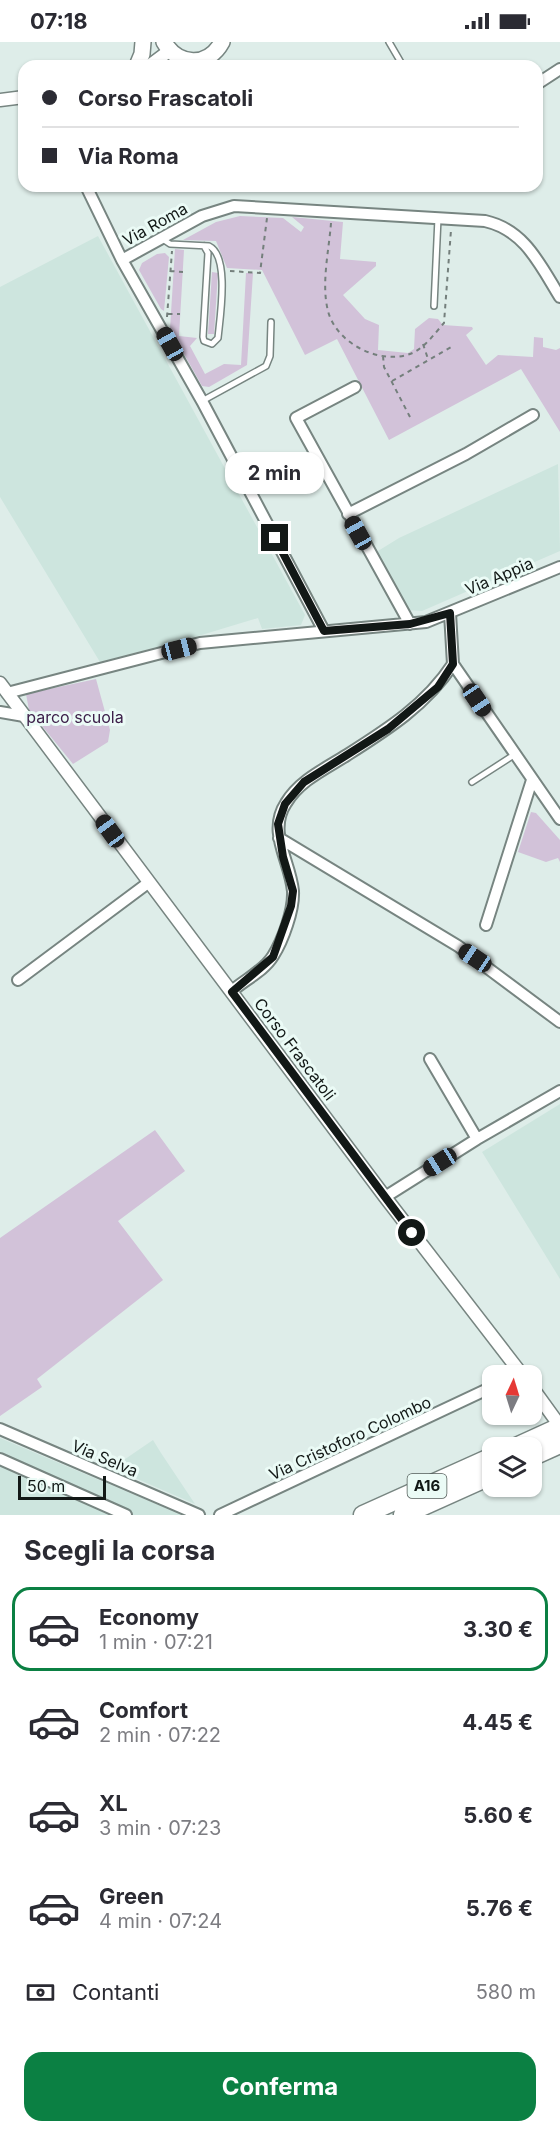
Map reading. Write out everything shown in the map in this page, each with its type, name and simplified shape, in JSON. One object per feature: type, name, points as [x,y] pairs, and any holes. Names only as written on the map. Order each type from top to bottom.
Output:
[{"type":"highway","points":[[544,1447],[558,1423]]},
{"type":"highway","name":"A16","points":[[363,1515],[482,1461]]},
{"type":"highway","name":"A16","points":[[403,1515],[482,1479]]},
{"type":"main road","points":[[140,60],[143,42]]},
{"type":"main road","points":[[201,60],[215,52],[222,43]]},
{"type":"main road","points":[[166,46],[185,60]]},
{"type":"street","points":[[154,60],[166,46]]},
{"type":"street","points":[[543,80],[560,69]]},
{"type":"street","points":[[0,100],[18,98]]},
{"type":"street","name":"Via Roma","points":[[89,192],[122,260],[202,401],[324,631]]},
{"type":"street","name":"Via Roma","points":[[122,260],[160,238],[219,210],[234,206],[269,206],[451,218],[486,221],[512,231],[530,249],[560,297]]},
{"type":"street","points":[[355,387],[296,418],[410,624]]},
{"type":"street","points":[[348,514],[466,454],[533,415]]},
{"type":"street","name":"Via Appia","points":[[450,613],[560,567]]},
{"type":"street","points":[[3,688],[200,644],[410,624],[450,613],[453,664],[560,819]]},
{"type":"street","points":[[232,992],[273,957],[291,906],[291,883],[279,838],[280,813],[297,788],[414,710],[438,687],[453,664]]},
{"type":"street","name":"Corso Frascatoli","points":[[3,688],[512,1365]]},
{"type":"street","points":[[0,712],[25,718]]},
{"type":"street","points":[[486,925],[532,780]]},
{"type":"street","points":[[279,838],[458,946],[560,1022]]},
{"type":"street","points":[[18,980],[148,883]]},
{"type":"street","points":[[430,1059],[477,1139]]},
{"type":"street","points":[[385,1197],[477,1139],[560,1091]]},
{"type":"street","name":"Via Cristoforo Colombo","points":[[220,1515],[482,1392]]},
{"type":"street","points":[[542,1401],[558,1423]]},
{"type":"street","name":"Via Selva","points":[[0,1429],[199,1515]]},
{"type":"street","points":[[0,1459],[126,1515]]},
{"type":"lane","points":[[389,42],[400,60]]},
{"type":"lane","points":[[434,306],[438,218]]},
{"type":"lane","points":[[160,238],[166,243],[204,246],[213,248],[222,270],[218,338],[213,344],[207,343],[203,337],[208,254],[204,246]]},
{"type":"lane","points":[[202,401],[266,366],[270,356],[271,322]]},
{"type":"lane","points":[[472,782],[514,754]]},
{"type":"path","points":[[222,270],[260,273],[269,206]]},
{"type":"path","points":[[332,219],[326,291],[329,315],[348,342],[383,356],[410,354],[423,344],[446,317],[451,218]]},
{"type":"path","points":[[159,325],[167,320],[168,314],[172,244]]},
{"type":"path","points":[[170,271],[183,272]]},
{"type":"path","points":[[168,314],[180,315]]},
{"type":"path","points":[[423,344],[428,359]]},
{"type":"path","points":[[392,381],[453,346]]},
{"type":"path","points":[[383,356],[384,367],[410,417]]},
{"type":"shaded area","points":[[98,236],[305,615],[301,625],[262,629],[258,618],[100,662],[0,497],[0,287]]},
{"type":"shaded area","points":[[558,464],[560,551],[422,611],[407,610],[378,558],[378,551],[399,538]]},
{"type":"shaded area","points":[[560,1104],[560,1279],[482,1152]]},
{"type":"shaded area","points":[[0,1438],[182,1515],[0,1515]]},
{"type":"shaded area","points":[[153,1440],[161,1453],[195,1504],[112,1468]]},
{"type":"green space","points":[[240,216],[283,218],[301,232],[304,227],[292,217],[343,222],[340,259],[376,262],[376,266],[343,295],[365,319],[379,325],[378,350],[408,353],[414,349],[415,329],[429,318],[438,319],[443,325],[472,327],[473,329],[466,335],[486,365],[498,355],[533,357],[534,337],[543,338],[543,347],[556,350],[560,348],[560,432],[521,369],[389,440],[337,339],[305,355],[262,270],[227,268],[216,241],[183,240],[216,222]]},
{"type":"green space","points":[[175,249],[184,250],[179,336],[197,338],[190,346],[205,374],[224,364],[241,365],[246,273],[253,273],[247,365],[209,387],[202,386],[170,329]]},
{"type":"green space","points":[[165,253],[169,257],[164,311],[139,270],[142,263],[157,254]]},
{"type":"green space","points":[[212,272],[218,273],[214,334],[208,334]]},
{"type":"green space","name":"parco scuola","points":[[96,679],[110,730],[108,742],[73,764],[29,710],[26,694]]},
{"type":"green space","points":[[531,812],[536,813],[560,840],[560,862],[558,858],[546,862],[518,852]]},
{"type":"green space","points":[[155,1130],[185,1171],[118,1221],[163,1280],[37,1379],[42,1387],[0,1416],[0,1238]]},
{"type":"route","points":[[275,538],[324,631],[426,622],[450,613],[453,664],[438,687],[414,710],[388,729],[304,782],[285,804],[278,824],[283,857],[293,891],[291,906],[273,957],[232,992],[412,1233]]}]
